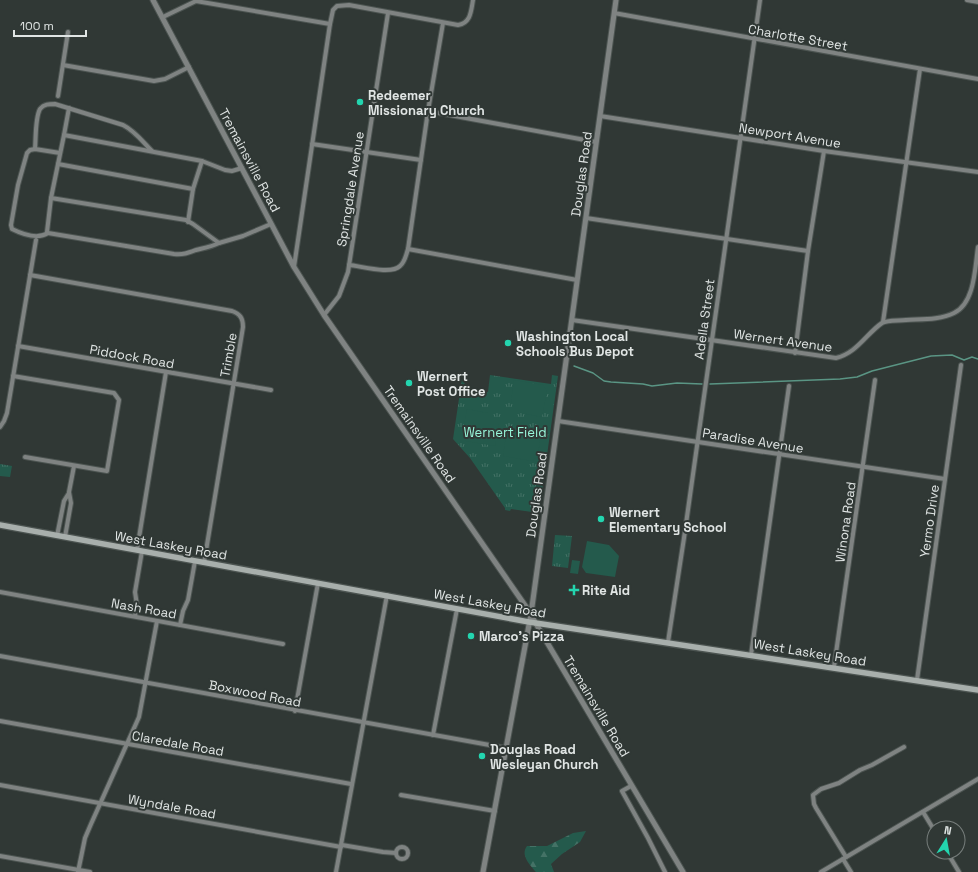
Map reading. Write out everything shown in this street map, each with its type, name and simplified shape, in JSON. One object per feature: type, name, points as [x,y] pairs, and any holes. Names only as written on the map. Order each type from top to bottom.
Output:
[{"type":"main road","name":"West Laskey Road","points":[[0,525],[532,622],[978,690]]},
{"type":"street","name":"Tremainsville Road","points":[[153,0],[294,267],[324,315],[531,614]]},
{"type":"street","points":[[294,267],[330,24],[334,10],[337,6],[349,5],[458,25],[466,22],[470,14],[473,0]]},
{"type":"street","name":"Douglas Road","points":[[483,872],[506,748],[532,622],[531,614],[616,0]]},
{"type":"street","name":"Adella Street","points":[[668,642],[760,0]]},
{"type":"street","points":[[966,0],[978,2]]},
{"type":"street","points":[[163,17],[196,1],[330,24]]},
{"type":"street","name":"Springdale Avenue","points":[[324,315],[339,296],[349,265],[388,13]]},
{"type":"street","name":"Charlotte Street","points":[[614,13],[978,80]]},
{"type":"street","points":[[349,265],[394,270],[400,266],[405,258],[408,249],[428,111],[443,23]]},
{"type":"street","points":[[58,96],[68,32]]},
{"type":"street","points":[[63,65],[154,81],[165,79],[189,68]]},
{"type":"street","points":[[920,69],[883,322],[940,317],[954,313],[963,307],[970,294],[978,247]]},
{"type":"street","points":[[35,149],[40,110],[49,104],[69,108],[128,128],[152,151]]},
{"type":"street","points":[[48,233],[46,232],[51,198],[69,108]]},
{"type":"street","points":[[428,111],[596,142]]},
{"type":"street","name":"Newport Avenue","points":[[600,116],[824,151],[978,172]]},
{"type":"street","points":[[64,135],[202,161],[225,170],[232,171],[242,168]]},
{"type":"street","points":[[312,144],[421,160]]},
{"type":"street","points":[[60,153],[35,149],[30,150],[27,153],[23,164],[11,225],[12,229],[34,236],[42,236],[48,233],[174,254],[187,254],[243,236],[271,224]]},
{"type":"street","points":[[795,353],[808,251],[824,151]]},
{"type":"street","points":[[188,222],[194,189],[202,161]]},
{"type":"street","points":[[58,164],[194,189]]},
{"type":"street","points":[[51,198],[188,222],[219,243]]},
{"type":"street","points":[[586,218],[808,251]]},
{"type":"street","points":[[0,427],[7,413],[36,240]]},
{"type":"street","points":[[408,249],[577,280]]},
{"type":"street","name":"Trimble","points":[[30,275],[238,313],[243,321],[204,562]]},
{"type":"street","name":"Wernert Avenue","points":[[572,320],[712,339],[832,359],[846,355],[883,322]]},
{"type":"street","name":"Piddock Road","points":[[18,346],[271,390]]},
{"type":"street","name":"Yermo Drive","points":[[917,680],[961,365]]},
{"type":"street","points":[[135,616],[137,605],[135,592],[140,550],[166,372]]},
{"type":"street","points":[[13,376],[114,393],[119,400],[107,471],[25,457]]},
{"type":"street","name":"Winona Road","points":[[834,667],[875,380]]},
{"type":"street","points":[[751,655],[789,386]]},
{"type":"street","name":"Paradise Avenue","points":[[558,421],[945,479]]},
{"type":"street","points":[[57,536],[64,502],[69,492],[74,466]]},
{"type":"street","points":[[65,537],[71,503],[69,492]]},
{"type":"street","points":[[180,625],[183,611],[188,600],[195,561]]},
{"type":"street","points":[[295,711],[318,583]]},
{"type":"street","name":"Nash Road","points":[[0,592],[283,644]]},
{"type":"street","points":[[336,872],[387,595]]},
{"type":"street","points":[[433,735],[457,609]]},
{"type":"street","points":[[78,871],[85,838],[139,717],[157,620]]},
{"type":"street","name":"Tremainsville Road","points":[[532,622],[683,872]]},
{"type":"street","name":"Boxwood Road","points":[[0,656],[295,711],[506,748]]},
{"type":"street","name":"Claredale Road","points":[[0,721],[352,784]]},
{"type":"street","points":[[851,872],[816,808],[813,795],[820,789],[839,783],[904,747]]},
{"type":"street","points":[[821,872],[978,779]]},
{"type":"street","name":"Wyndale Road","points":[[0,785],[341,846],[396,853]]},
{"type":"street","points":[[632,786],[622,791],[665,872]]},
{"type":"street","points":[[401,794],[495,811]]},
{"type":"street","points":[[923,812],[928,820]]},
{"type":"street","points":[[0,856],[90,872]]},
{"type":"street","points":[[952,860],[959,872]]},
{"type":"green space","name":"Wernert Field","points":[[463,372],[466,373],[464,387],[488,392],[490,375],[551,384],[552,375],[558,376],[539,513],[511,509],[510,511],[505,510],[470,458],[453,439]]},
{"type":"green space","points":[[514,380],[543,385],[547,391],[542,417],[521,413],[511,402]]},
{"type":"green space","points":[[467,409],[488,413],[499,424],[495,446],[466,441],[462,435]]},
{"type":"green space","points":[[520,427],[541,431],[538,456],[532,461],[503,456],[506,435]]},
{"type":"green space","points":[[0,464],[12,466],[10,477],[0,476]]},
{"type":"green space","points":[[555,535],[572,536],[568,568],[552,566]]},
{"type":"green space","points":[[587,541],[609,545],[619,556],[615,577],[586,573],[582,567]]},
{"type":"green space","points":[[572,560],[580,561],[578,574],[570,573]]},
{"type":"green space","points":[[586,831],[580,842],[562,854],[551,864],[554,872],[536,872],[525,856],[525,849],[527,846],[547,846],[573,833]]},
{"type":"waterway","points":[[710,384],[857,377],[872,371],[931,356],[952,355],[964,360],[972,357],[978,359]]},
{"type":"waterway","points":[[574,366],[593,373],[604,381],[611,382],[652,386],[677,383],[702,384]]},
{"type":"place","name":"Redeemer Missionary Church","points":[[360,102]]},
{"type":"place","name":"Washington Local Schools Bus Depot","points":[[508,343]]},
{"type":"place","name":"Wernert Post Office","points":[[409,383]]},
{"type":"place","name":"Wernert Elementary School","points":[[601,519]]},
{"type":"place","name":"Rite Aid","points":[[574,590]]},
{"type":"place","name":"Marco's Pizza","points":[[471,636]]},
{"type":"place","name":"Douglas Road Wesleyan Church","points":[[482,756]]}]
